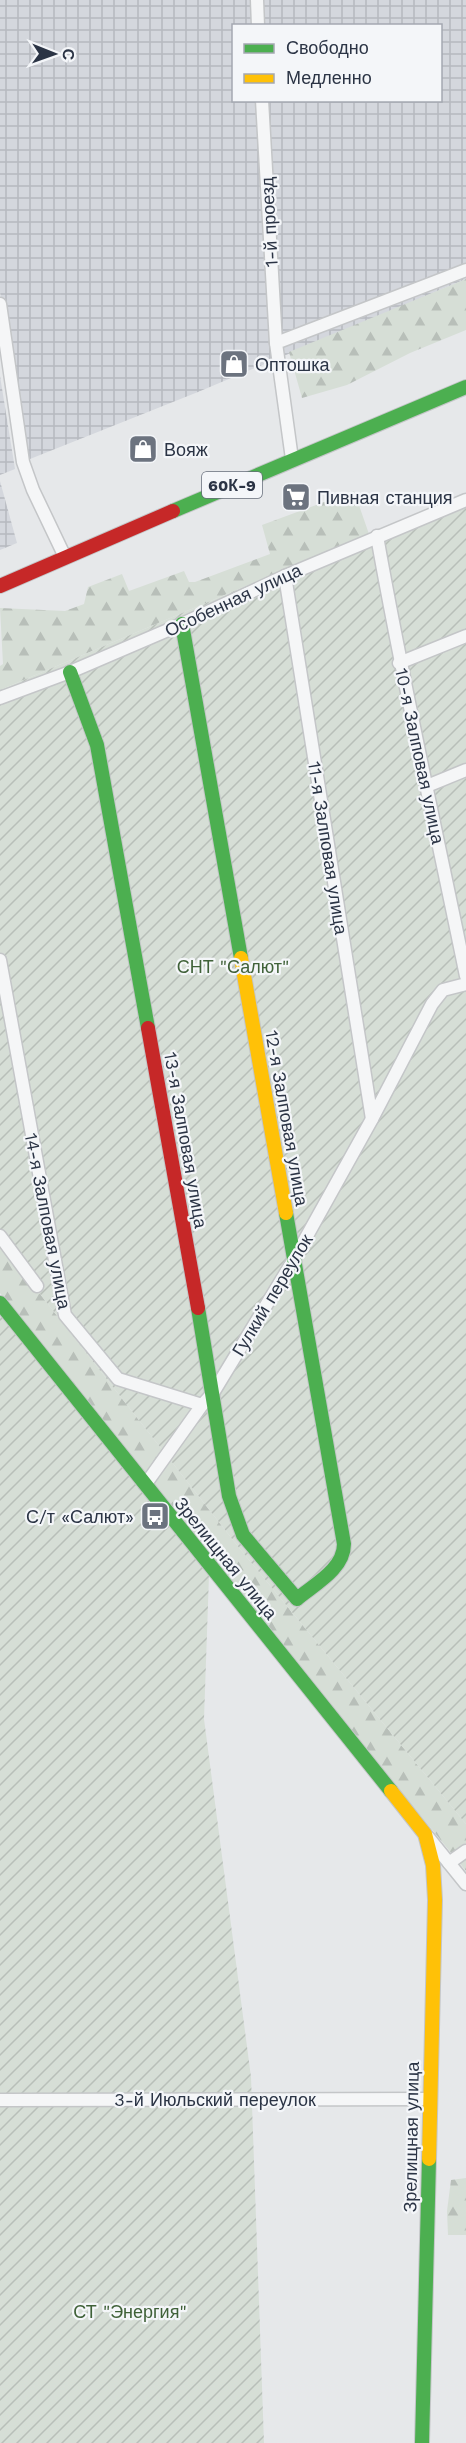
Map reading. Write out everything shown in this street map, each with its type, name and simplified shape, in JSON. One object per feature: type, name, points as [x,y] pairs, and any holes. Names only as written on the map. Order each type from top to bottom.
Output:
[{"type":"street","points":[[257,0],[258,24]]},
{"type":"street","name":"1-й проезд","points":[[262,102],[276,343],[292,459]]},
{"type":"street","points":[[276,343],[466,270]]},
{"type":"street","points":[[0,304],[23,462],[33,490],[65,557]]},
{"type":"street","name":"60К-9","points":[[0,586],[292,459],[466,387]]},
{"type":"street","name":"Особенная улица","points":[[0,698],[70,672],[376,536],[466,500]]},
{"type":"street","name":"10-я Залповая улица","points":[[376,536],[399,663],[466,976]]},
{"type":"street","name":"11-я Залповая улица","points":[[285,576],[372,1119]]},
{"type":"street","name":"12-я Залповая улица","points":[[182,624],[344,1554],[338,1565],[297,1599]]},
{"type":"street","points":[[399,663],[466,636]]},
{"type":"street","name":"13-я Залповая улица","points":[[70,672],[97,745],[213,1394],[229,1496],[243,1535],[297,1599]]},
{"type":"street","points":[[427,786],[466,770]]},
{"type":"street","name":"14-я Залповая улица","points":[[0,960],[65,1315],[118,1379],[202,1405]]},
{"type":"street","name":"Гулкий переулок","points":[[145,1485],[202,1405],[213,1394],[293,1261],[372,1119],[432,1004],[443,990],[466,984]]},
{"type":"street","points":[[0,1236],[37,1286]]},
{"type":"street","name":"Зрелищная улица","points":[[0,1303],[466,1884]]},
{"type":"street","name":"Зрелищная улица","points":[[422,2443],[435,1899],[433,1865],[425,1834]]},
{"type":"street","points":[[448,1863],[466,1851]]},
{"type":"street","name":"3-й Июльский переулок","points":[[0,2100],[429,2099]]},
{"type":"shaded area","points":[[0,0],[466,0],[466,279],[198,392],[25,461],[0,292]]},
{"type":"shaded area","points":[[0,376],[15,469],[0,475]]},
{"type":"shaded area","points":[[0,481],[17,543],[0,550]]},
{"type":"green space","points":[[466,279],[466,330],[410,353],[347,385],[302,398],[289,352]]},
{"type":"green space","points":[[354,491],[369,534],[0,690],[0,666],[3,664],[0,608],[65,611],[84,604],[88,587],[122,574],[129,591],[184,571],[189,582],[195,582],[270,554],[262,525]]},
{"type":"green space","name":"СНТ \"Салют\"","points":[[466,493],[466,1824],[240,1549],[0,1243],[0,690]]},
{"type":"green space","points":[[0,1243],[240,1549],[466,1824],[466,1871],[213,1562],[0,1293]]},
{"type":"green space","name":"СТ \"Энергия\"","points":[[0,1306],[209,1575],[204,1719],[251,2077],[264,2443],[0,2443]]},
{"type":"green space","points":[[466,2178],[466,2235],[448,2235],[447,2211],[451,2180]]},
{"type":"traffic: fast","points":[[173,511],[466,387]]},
{"type":"traffic: fast","points":[[182,624],[241,958]]},
{"type":"traffic: fast","points":[[70,672],[97,745],[148,1028]]},
{"type":"traffic: fast","points":[[198,1308],[229,1496],[243,1535],[297,1599],[334,1568],[343,1553],[344,1544],[286,1213]]},
{"type":"traffic: fast","points":[[0,1303],[391,1791]]},
{"type":"traffic: fast","points":[[422,2443],[429,2159]]},
{"type":"traffic: slow","points":[[241,958],[286,1213]]},
{"type":"traffic: slow","points":[[391,1791],[425,1834],[433,1865],[435,1900],[429,2159]]},
{"type":"traffic: jam","points":[[0,586],[173,511]]},
{"type":"traffic: jam","points":[[148,1028],[198,1308]]},
{"type":"place","name":"Оптошка","points":[[234,364]]},
{"type":"place","name":"Вояж","points":[[143,449]]},
{"type":"place","name":"Пивная станция","points":[[296,497]]},
{"type":"place","name":"С/т «Салют»","points":[[155,1516]]}]
